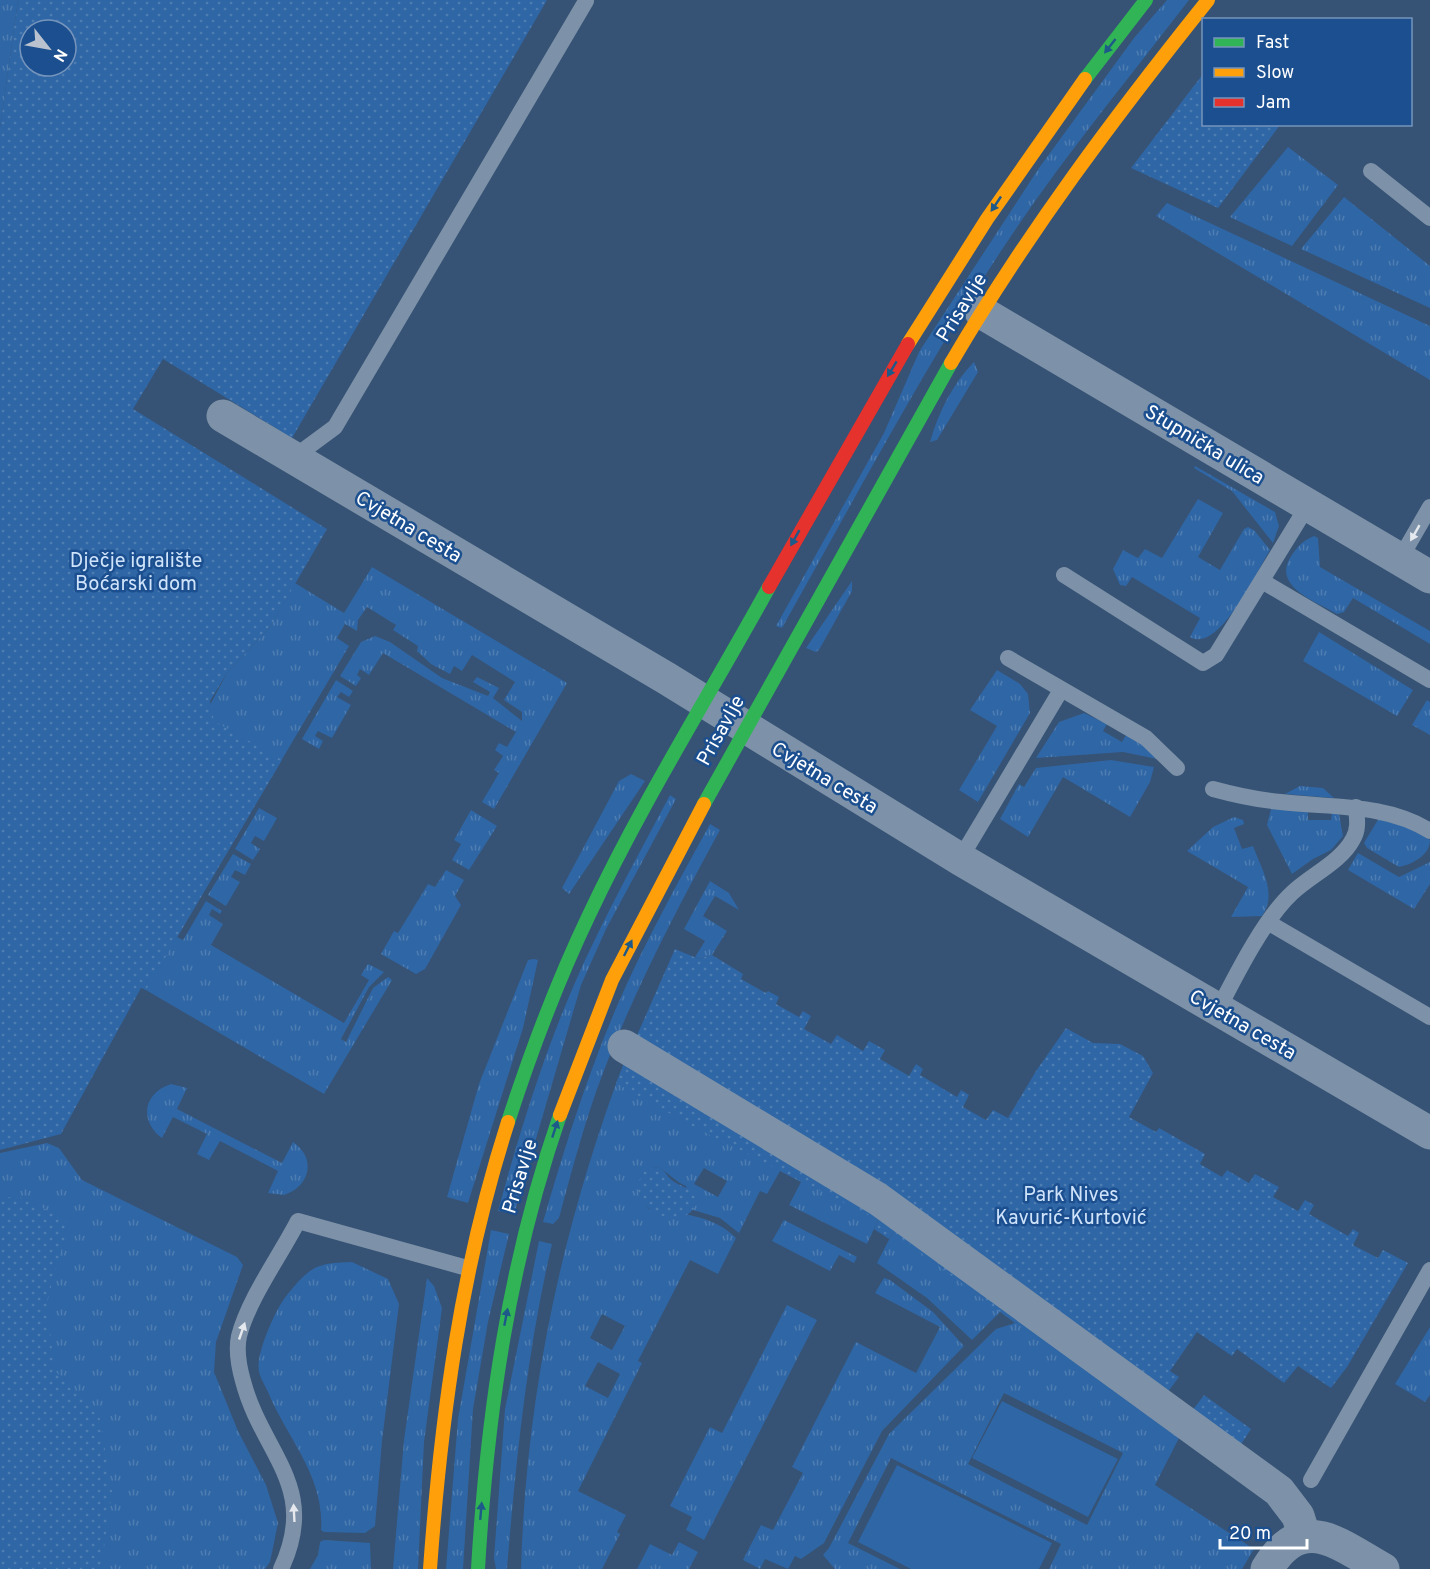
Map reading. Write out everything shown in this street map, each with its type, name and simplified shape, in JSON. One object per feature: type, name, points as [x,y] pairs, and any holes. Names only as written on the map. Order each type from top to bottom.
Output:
[{"type":"street","name":"Prisavlje","points":[[430,1569],[444,1401],[467,1268],[508,1113],[552,998],[609,874],[815,502],[945,280],[1070,97],[1146,0]]},
{"type":"street","name":"Prisavlje","points":[[477,1569],[485,1464],[499,1355],[526,1226],[539,1176],[577,1065],[616,970],[745,728],[981,312],[1024,247],[1137,88],[1208,0]]},
{"type":"street","name":"Stupnička ulica","points":[[981,312],[1422,570]]},
{"type":"street","name":"Cvjetna cesta","points":[[223,416],[704,702],[960,858],[1430,1133]]},
{"type":"street","points":[[624,1046],[878,1199],[1279,1491],[1298,1516],[1304,1535]]},
{"type":"street","points":[[1267,1569],[1282,1549],[1293,1539],[1304,1535],[1325,1540],[1383,1569]]},
{"type":"lane","points":[[293,458],[335,427],[586,2]]},
{"type":"lane","points":[[1371,171],[1430,218]]},
{"type":"lane","points":[[1064,575],[1203,663],[1216,655],[1308,505]]},
{"type":"lane","points":[[1422,570],[1430,507]]},
{"type":"lane","points":[[1262,581],[1430,680]]},
{"type":"lane","points":[[1008,658],[1146,738],[1177,768]]},
{"type":"lane","points":[[960,858],[1061,690]]},
{"type":"lane","points":[[1213,789],[1281,802],[1356,807],[1397,816],[1430,831]]},
{"type":"lane","points":[[1218,1010],[1269,923],[1292,893],[1344,852],[1355,837],[1358,822],[1356,807]]},
{"type":"lane","points":[[1269,923],[1430,1017]]},
{"type":"lane","points":[[281,1569],[295,1533],[292,1490],[248,1401],[238,1364],[239,1336],[256,1297],[298,1221],[467,1268]]},
{"type":"lane","points":[[1311,1480],[1430,1270]]},
{"type":"green space","points":[[0,0],[18,0],[0,128]]},
{"type":"green space","name":"Dječje igralište Boćarski dom","points":[[18,0],[547,0],[292,438],[163,359],[133,409],[327,529],[270,627],[227,673],[210,701],[214,721],[282,760],[146,990],[141,988],[61,1134],[0,1150],[0,128]]},
{"type":"green space","points":[[1167,0],[1189,0],[1069,155],[1001,251],[915,391],[782,628],[776,626],[884,433],[919,352],[1039,168],[1134,38]]},
{"type":"green space","points":[[1202,75],[1202,126],[1279,126],[1218,208],[1131,168]]},
{"type":"green space","points":[[1288,147],[1338,185],[1292,246],[1230,217]]},
{"type":"green space","points":[[1344,197],[1430,266],[1430,308],[1301,249]]},
{"type":"green space","points":[[1167,203],[1430,326],[1430,380],[1156,216]]},
{"type":"green space","points":[[974,362],[978,372],[937,440],[930,442],[947,399],[959,379]]},
{"type":"green space","points":[[1195,466],[1275,512],[1279,526],[1273,543],[1232,491],[1194,468]]},
{"type":"green space","points":[[1198,499],[1223,513],[1198,557],[1220,570],[1244,529],[1248,527],[1254,530],[1270,550],[1236,608],[1213,634],[1201,639],[1190,637],[1200,618],[1132,577],[1126,586],[1120,585],[1113,569],[1123,550],[1138,558],[1145,549],[1162,558]]},
{"type":"green space","points":[[1314,536],[1318,538],[1320,567],[1430,631],[1430,644],[1353,598],[1344,612],[1337,614],[1309,599],[1292,585],[1287,577],[1286,568],[1290,558],[1306,540]]},
{"type":"green space","points":[[372,567],[567,683],[494,809],[482,802],[499,773],[494,770],[503,756],[495,750],[499,743],[507,747],[516,732],[383,653],[369,675],[360,669],[357,675],[361,678],[356,686],[340,676],[361,642],[375,636],[390,642],[442,678],[488,696],[490,692],[473,682],[477,677],[499,688],[493,698],[522,721],[522,712],[504,700],[515,682],[472,655],[462,671],[454,666],[450,674],[431,664],[417,651],[418,646],[393,630],[396,625],[367,607],[358,620],[357,631],[345,624],[337,638],[349,646],[177,937],[183,940],[206,901],[222,911],[220,914],[212,909],[209,915],[223,924],[211,945],[344,1023],[369,980],[361,975],[368,964],[384,972],[369,987],[341,1039],[346,1042],[373,988],[388,977],[392,980],[324,1094],[79,951],[227,673],[270,627],[295,583],[344,613]]},
{"type":"green space","points":[[852,581],[852,591],[819,650],[816,652],[806,648]]},
{"type":"green space","points":[[1319,632],[1413,690],[1397,716],[1303,661]]},
{"type":"green space","points":[[997,670],[1020,684],[1028,694],[1030,713],[978,802],[959,790],[997,726],[970,710]]},
{"type":"green space","points":[[336,680],[353,691],[349,697],[341,692],[337,697],[351,705],[332,738],[318,731],[315,736],[323,741],[319,749],[302,739]]},
{"type":"green space","points":[[1427,700],[1430,702],[1430,735],[1412,725]]},
{"type":"green space","points":[[1084,713],[1107,724],[1103,731],[1122,742],[1126,735],[1149,749],[1157,759],[1123,752],[1036,758],[1059,722]]},
{"type":"green space","points":[[1111,760],[1154,767],[1150,782],[1130,817],[1063,777],[1028,837],[1000,819],[1019,784],[1024,787],[1036,768]]},
{"type":"green space","points":[[631,774],[645,781],[569,894],[562,888],[619,781]]},
{"type":"green space","points":[[1300,786],[1323,788],[1334,798],[1285,794]]},
{"type":"green space","points":[[670,795],[676,799],[606,929],[581,985],[514,1214],[498,1211],[527,1112],[561,1016],[599,932]]},
{"type":"green space","points":[[259,808],[277,818],[264,841],[255,836],[251,843],[260,849],[253,860],[235,849]]},
{"type":"green space","points":[[1271,809],[1308,811],[1308,820],[1331,820],[1332,812],[1339,814],[1343,836],[1331,850],[1292,874],[1267,825]]},
{"type":"green space","points":[[471,810],[497,826],[469,870],[452,860],[461,844],[454,840]]},
{"type":"green space","points":[[1234,817],[1243,820],[1244,824],[1234,828],[1242,849],[1253,846],[1264,872],[1268,899],[1267,908],[1262,916],[1231,917],[1248,887],[1187,851],[1213,827]]},
{"type":"green space","points":[[1379,818],[1404,825],[1430,840],[1427,850],[1415,861],[1399,867],[1367,848],[1364,843]]},
{"type":"green space","points":[[710,824],[720,830],[657,950],[615,1042],[590,1109],[559,1218],[553,1224],[543,1222],[577,1113],[617,1006],[650,937]]},
{"type":"green space","points":[[1358,853],[1399,877],[1430,862],[1430,884],[1414,909],[1348,870]]},
{"type":"green space","points":[[233,854],[251,864],[245,875],[235,870],[231,877],[240,882],[226,906],[208,895]]},
{"type":"green space","points":[[446,870],[464,880],[455,896],[461,905],[425,969],[416,974],[381,954],[394,931],[398,933],[428,884],[435,887]]},
{"type":"green space","points":[[710,881],[729,893],[739,910],[715,896],[703,916],[727,931],[712,955],[699,959],[695,957],[705,941],[684,929]]},
{"type":"green space","name":"Park Nives Kavurić-Kurtović","points":[[675,949],[699,959],[712,955],[743,974],[741,979],[766,993],[768,991],[779,997],[776,1004],[799,1017],[803,1011],[811,1016],[804,1029],[831,1044],[837,1035],[863,1051],[869,1041],[885,1050],[880,1059],[909,1076],[916,1064],[923,1069],[920,1075],[957,1097],[961,1090],[969,1095],[963,1107],[986,1120],[993,1110],[1008,1118],[1036,1071],[1066,1028],[1093,1043],[1120,1044],[1143,1056],[1153,1073],[1129,1117],[1156,1132],[1159,1128],[1205,1154],[1200,1164],[1222,1177],[1227,1170],[1249,1183],[1255,1174],[1279,1187],[1273,1197],[1298,1211],[1305,1200],[1314,1205],[1309,1214],[1348,1236],[1353,1229],[1359,1233],[1353,1245],[1378,1258],[1383,1250],[1408,1263],[1347,1367],[1331,1388],[1298,1366],[1284,1383],[1237,1349],[1232,1356],[1197,1332],[1170,1371],[1179,1377],[1167,1393],[1021,1321],[1015,1323],[893,1232],[889,1239],[874,1229],[878,1220],[692,1126],[616,1083]]},
{"type":"green space","points":[[528,960],[538,960],[523,1028],[468,1203],[447,1197],[479,1084]]},
{"type":"green space","points":[[626,1057],[878,1220],[867,1244],[789,1205],[801,1182],[780,1171],[767,1194],[760,1191],[739,1233],[720,1218],[693,1210],[686,1186],[662,1169],[658,1167],[645,1173],[641,1178],[640,1190],[649,1209],[695,1216],[717,1224],[736,1238],[718,1274],[690,1260],[638,1361],[642,1363],[578,1491],[626,1515],[617,1532],[620,1534],[602,1569],[521,1569],[524,1503],[540,1373],[566,1245],[604,1119]],"holes":[[[704,1168],[727,1181],[718,1197],[694,1184]],[[602,1314],[625,1326],[612,1350],[590,1338]],[[598,1362],[620,1374],[608,1398],[585,1386]]]},
{"type":"green space","points":[[171,1084],[187,1088],[177,1109],[282,1163],[293,1142],[301,1149],[308,1164],[305,1179],[300,1186],[284,1195],[268,1193],[278,1171],[220,1141],[209,1160],[197,1154],[207,1134],[173,1117],[162,1138],[150,1124],[147,1108],[155,1094]]},
{"type":"green space","points":[[47,1143],[59,1148],[82,1180],[237,1257],[243,1265],[216,1342],[214,1372],[238,1431],[266,1485],[278,1523],[270,1562],[265,1569],[0,1569],[0,1153]]},
{"type":"green space","points":[[658,1167],[673,1181],[695,1194],[695,1207],[685,1216],[674,1218],[662,1216],[651,1210],[643,1201],[639,1191],[640,1180],[647,1169]]},
{"type":"green space","points":[[0,1197],[26,1198],[69,1223],[47,1301],[54,1370],[99,1414],[112,1491],[101,1569],[0,1569]]},
{"type":"green space","points":[[784,1220],[857,1257],[854,1263],[839,1255],[830,1271],[772,1241]]},
{"type":"green space","points":[[895,1228],[1000,1305],[1000,1312],[972,1340],[927,1298],[877,1263]]},
{"type":"green space","points":[[491,1230],[509,1234],[488,1322],[473,1409],[463,1569],[446,1569],[458,1419]]},
{"type":"green space","points":[[539,1241],[552,1244],[543,1284],[524,1406],[507,1569],[496,1569],[494,1558],[505,1409]]},
{"type":"green space","points":[[352,1262],[388,1279],[399,1304],[382,1441],[375,1526],[365,1533],[324,1532],[321,1530],[321,1511],[311,1475],[261,1379],[260,1354],[277,1310],[302,1278],[321,1265]]},
{"type":"green space","points":[[427,1278],[434,1286],[442,1308],[424,1442],[418,1569],[393,1569],[404,1440]]},
{"type":"green space","points":[[884,1278],[933,1312],[964,1346],[882,1431],[824,1543],[801,1559],[795,1556],[788,1569],[765,1559],[760,1569],[743,1560],[761,1525],[773,1530],[803,1473],[792,1467],[856,1342],[916,1373],[940,1327],[875,1293]]},
{"type":"green space","points":[[787,1305],[817,1320],[704,1540],[686,1530],[692,1517],[670,1506],[710,1427],[722,1433]]},
{"type":"green space","points":[[1021,1321],[1180,1436],[1155,1485],[1254,1549],[1242,1569],[1049,1569],[1061,1544],[891,1458],[848,1543],[900,1569],[835,1569],[823,1555],[829,1548],[889,1434],[996,1329]],"holes":[[[1004,1393],[1123,1453],[1087,1525],[968,1464]]]},
{"type":"green space","points":[[1430,1327],[1430,1395],[1425,1402],[1395,1384]]},
{"type":"green space","points":[[1204,1395],[1251,1429],[1240,1446],[1192,1411]]},
{"type":"green space","points":[[1002,1401],[1118,1459],[1088,1517],[972,1458]]},
{"type":"green space","points":[[897,1465],[1052,1543],[1039,1569],[911,1569],[858,1542]]},
{"type":"green space","points":[[324,1540],[370,1543],[371,1569],[310,1569],[318,1555],[320,1542]]},
{"type":"green space","points":[[679,1542],[698,1552],[689,1569],[637,1569],[650,1544],[672,1555]]},
{"type":"traffic: fast","points":[[1085,79],[1146,0]]},
{"type":"traffic: fast","points":[[704,804],[951,363]]},
{"type":"traffic: fast","points":[[508,1122],[555,991],[609,873],[653,790],[769,587]]},
{"type":"traffic: fast","points":[[478,1569],[487,1454],[503,1339],[527,1226],[560,1115]]},
{"type":"traffic: slow","points":[[951,363],[1041,222],[1139,88],[1208,0]]},
{"type":"traffic: slow","points":[[908,344],[987,219],[1085,79]]},
{"type":"traffic: slow","points":[[560,1115],[612,980],[704,804]]},
{"type":"traffic: slow","points":[[430,1569],[440,1456],[456,1343],[478,1232],[508,1122]]},
{"type":"traffic: jam","points":[[769,587],[908,344]]}]
